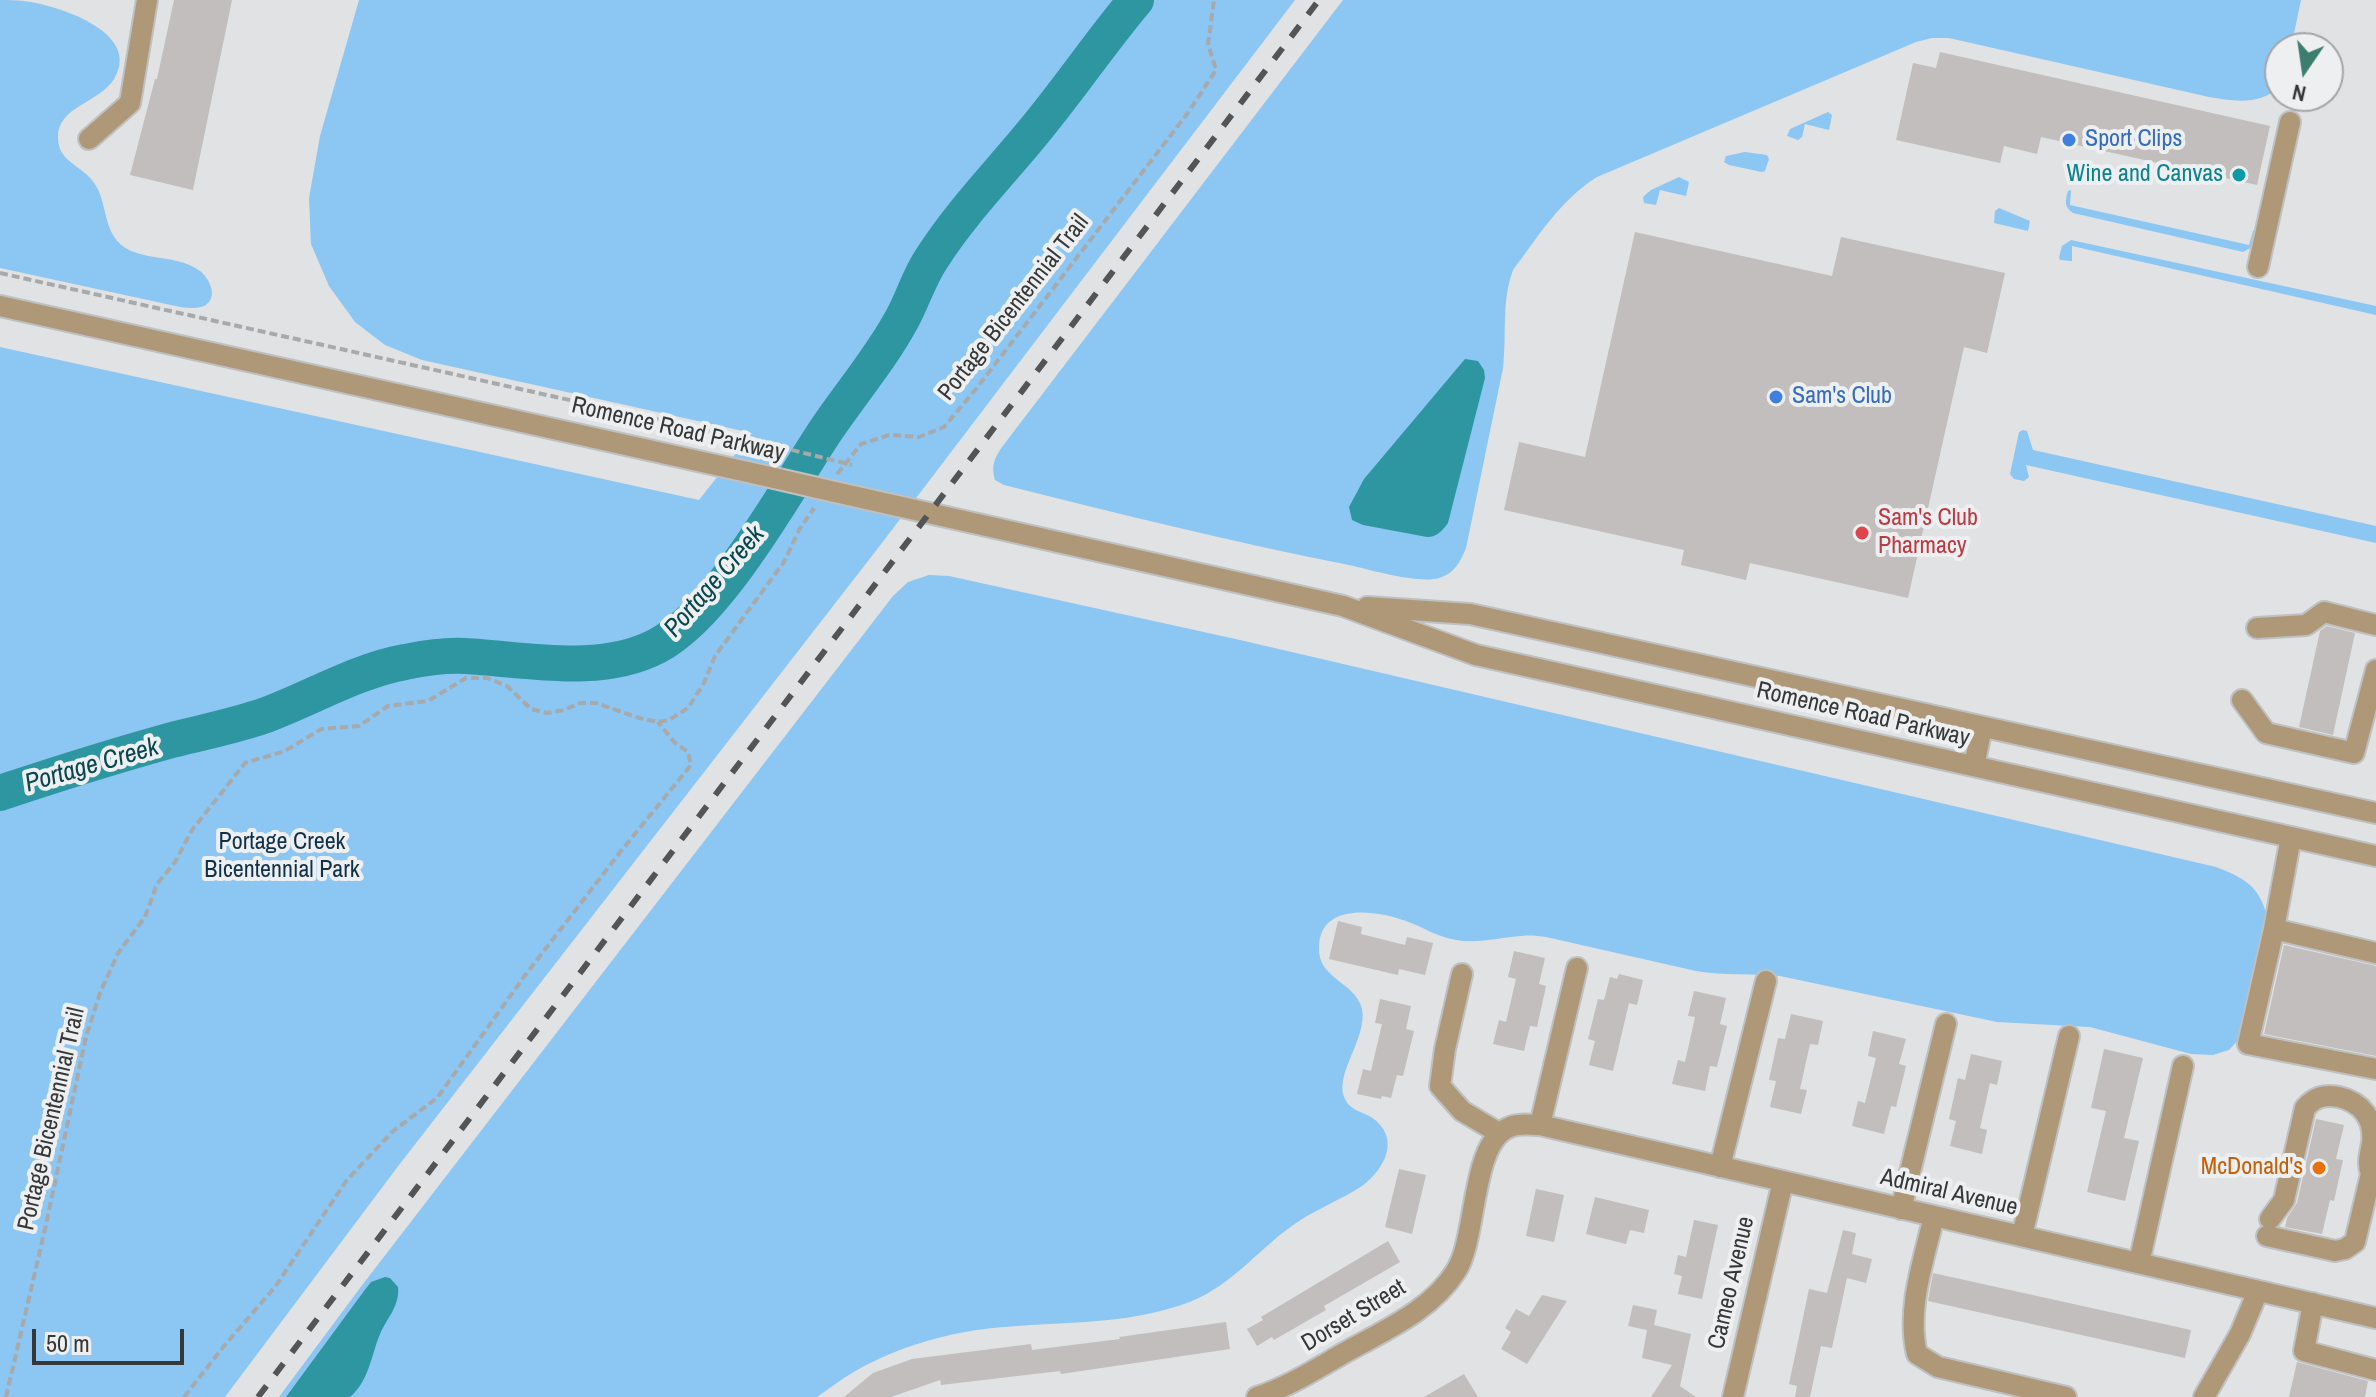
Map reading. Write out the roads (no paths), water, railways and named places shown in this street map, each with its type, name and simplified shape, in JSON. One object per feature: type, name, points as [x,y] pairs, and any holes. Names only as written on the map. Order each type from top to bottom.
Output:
[{"type":"street","points":[[89,139],[130,103],[147,0]]},
{"type":"street","points":[[2258,267],[2290,122]]},
{"type":"street","name":"Romence Road Parkway","points":[[0,306],[761,475],[834,486],[1343,606],[1476,655],[2376,856]]},
{"type":"street","name":"Romence Road Parkway","points":[[1343,606],[1470,614],[2376,813]]},
{"type":"street","points":[[2257,628],[2306,625],[2324,612],[2376,625]]},
{"type":"street","points":[[2242,700],[2266,733],[2354,753],[2376,670]]},
{"type":"street","points":[[1974,766],[1982,727]]},
{"type":"street","points":[[2291,837],[2248,1044],[2376,1069]]},
{"type":"street","points":[[2274,929],[2376,953]]},
{"type":"street","points":[[1540,1125],[1577,968]]},
{"type":"street","points":[[1462,974],[1440,1086],[1462,1111],[1504,1130]]},
{"type":"street","points":[[1720,1167],[1766,981]]},
{"type":"street","points":[[1901,1209],[1946,1024]]},
{"type":"street","points":[[2022,1236],[2069,1036]]},
{"type":"street","points":[[2139,1263],[2183,1066]]},
{"type":"street","points":[[2322,1096],[2352,1100],[2363,1109],[2372,1132],[2367,1163],[2371,1174],[2355,1242],[2335,1251],[2268,1228],[2284,1200],[2305,1108],[2312,1099],[2322,1096]]},
{"type":"street","name":"Admiral Avenue","points":[[1504,1130],[1540,1125],[2376,1318]]},
{"type":"street","name":"Dorset Street","points":[[1257,1397],[1293,1383],[1409,1317],[1444,1286],[1457,1270],[1464,1254],[1484,1158],[1491,1142],[1504,1130]]},
{"type":"street","name":"Cameo Avenue","points":[[1733,1397],[1783,1181]]},
{"type":"street","points":[[1934,1216],[1915,1301],[1913,1337],[1917,1354],[1938,1367],[2066,1397]]},
{"type":"street","points":[[2204,1397],[2240,1334],[2258,1291]]},
{"type":"street","points":[[2313,1303],[2304,1351],[2376,1370]]},
{"type":"waterway","name":"Portage Creek","points":[[0,793],[129,752],[254,719],[387,666],[450,656],[562,663],[611,661],[657,646],[680,630],[704,607],[750,548],[826,430],[894,333],[923,273],[943,242],[1136,0]]},
{"type":"railway","points":[[258,1397],[1319,0]]},
{"type":"place","name":"Sport Clips","points":[[2069,140]]},
{"type":"place","name":"Wine and Canvas","points":[[2239,175]]},
{"type":"place","name":"Sam's Club","points":[[1776,397]]},
{"type":"place","name":"Sam's Club Pharmacy","points":[[1862,533]]},
{"type":"place","name":"McDonald's","points":[[2319,1168]]},
{"type":"park label","name":"Portage Creek Bicentennial Park","points":[[282,857]]}]
